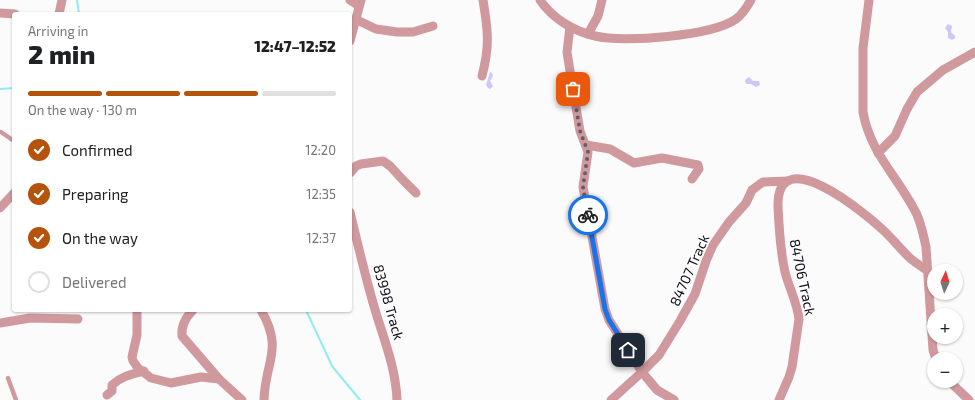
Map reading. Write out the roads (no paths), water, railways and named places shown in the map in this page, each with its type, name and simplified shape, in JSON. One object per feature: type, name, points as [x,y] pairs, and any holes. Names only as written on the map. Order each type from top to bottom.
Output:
[{"type":"street","points":[[59,12],[62,0]]},
{"type":"street","points":[[350,0],[360,3],[352,32]]},
{"type":"street","points":[[482,0],[488,36],[487,57],[482,76]]},
{"type":"street","points":[[540,0],[553,15],[570,27],[588,34],[606,38],[630,39],[665,36],[701,30],[729,23],[736,19],[751,0]]},
{"type":"street","points":[[588,34],[598,16],[602,0]]},
{"type":"street","points":[[869,0],[863,48],[863,112],[869,137],[916,213],[926,247],[927,264]]},
{"type":"street","points":[[0,13],[12,14]]},
{"type":"street","points":[[355,18],[376,29],[397,32],[413,32],[433,26]]},
{"type":"street","points":[[570,27],[567,46],[569,65],[580,131],[588,152],[583,187],[605,309],[609,320],[642,372],[657,390],[674,400]]},
{"type":"street","points":[[878,153],[896,136],[907,109],[917,92],[943,70],[975,52]]},
{"type":"street","points":[[586,145],[610,149],[634,163],[662,158],[698,165],[699,169],[692,179]]},
{"type":"street","points":[[352,171],[356,166],[361,164],[383,161],[390,166],[416,193]]},
{"type":"street","name":"84707 Track","points":[[611,400],[659,355],[695,294],[713,245],[729,222],[746,203],[752,190],[763,182],[787,182],[791,179],[797,178],[809,181],[835,193],[872,220],[911,258],[927,270]]},
{"type":"street","name":"84706 Track","points":[[779,400],[792,367],[799,319],[786,274],[779,231],[779,196],[781,189],[787,182]]},
{"type":"street","points":[[0,208],[12,194]]},
{"type":"street","name":"83998 Track","points":[[352,220],[376,313],[388,349],[397,400]]},
{"type":"street","points":[[930,300],[934,352]]},
{"type":"street","points":[[137,312],[137,335],[132,351],[132,357],[138,368],[144,371],[151,378],[171,383],[201,377],[219,379]]},
{"type":"street","points":[[192,312],[184,323],[182,336],[219,379],[242,400]]},
{"type":"street","points":[[262,312],[270,329],[273,349],[264,391],[264,400]]},
{"type":"street","points":[[0,323],[30,318],[78,319]]},
{"type":"street","points":[[107,395],[112,391],[112,385],[119,378],[144,371]]},
{"type":"street","points":[[956,388],[969,400]]},
{"type":"lane","points":[[2,132],[12,140]]},
{"type":"lane","points":[[8,378],[16,400]]},
{"type":"waterway","points":[[77,0],[79,12]]},
{"type":"waterway","points":[[0,89],[12,88]]},
{"type":"waterway","points":[[307,312],[332,366],[360,400]]}]
